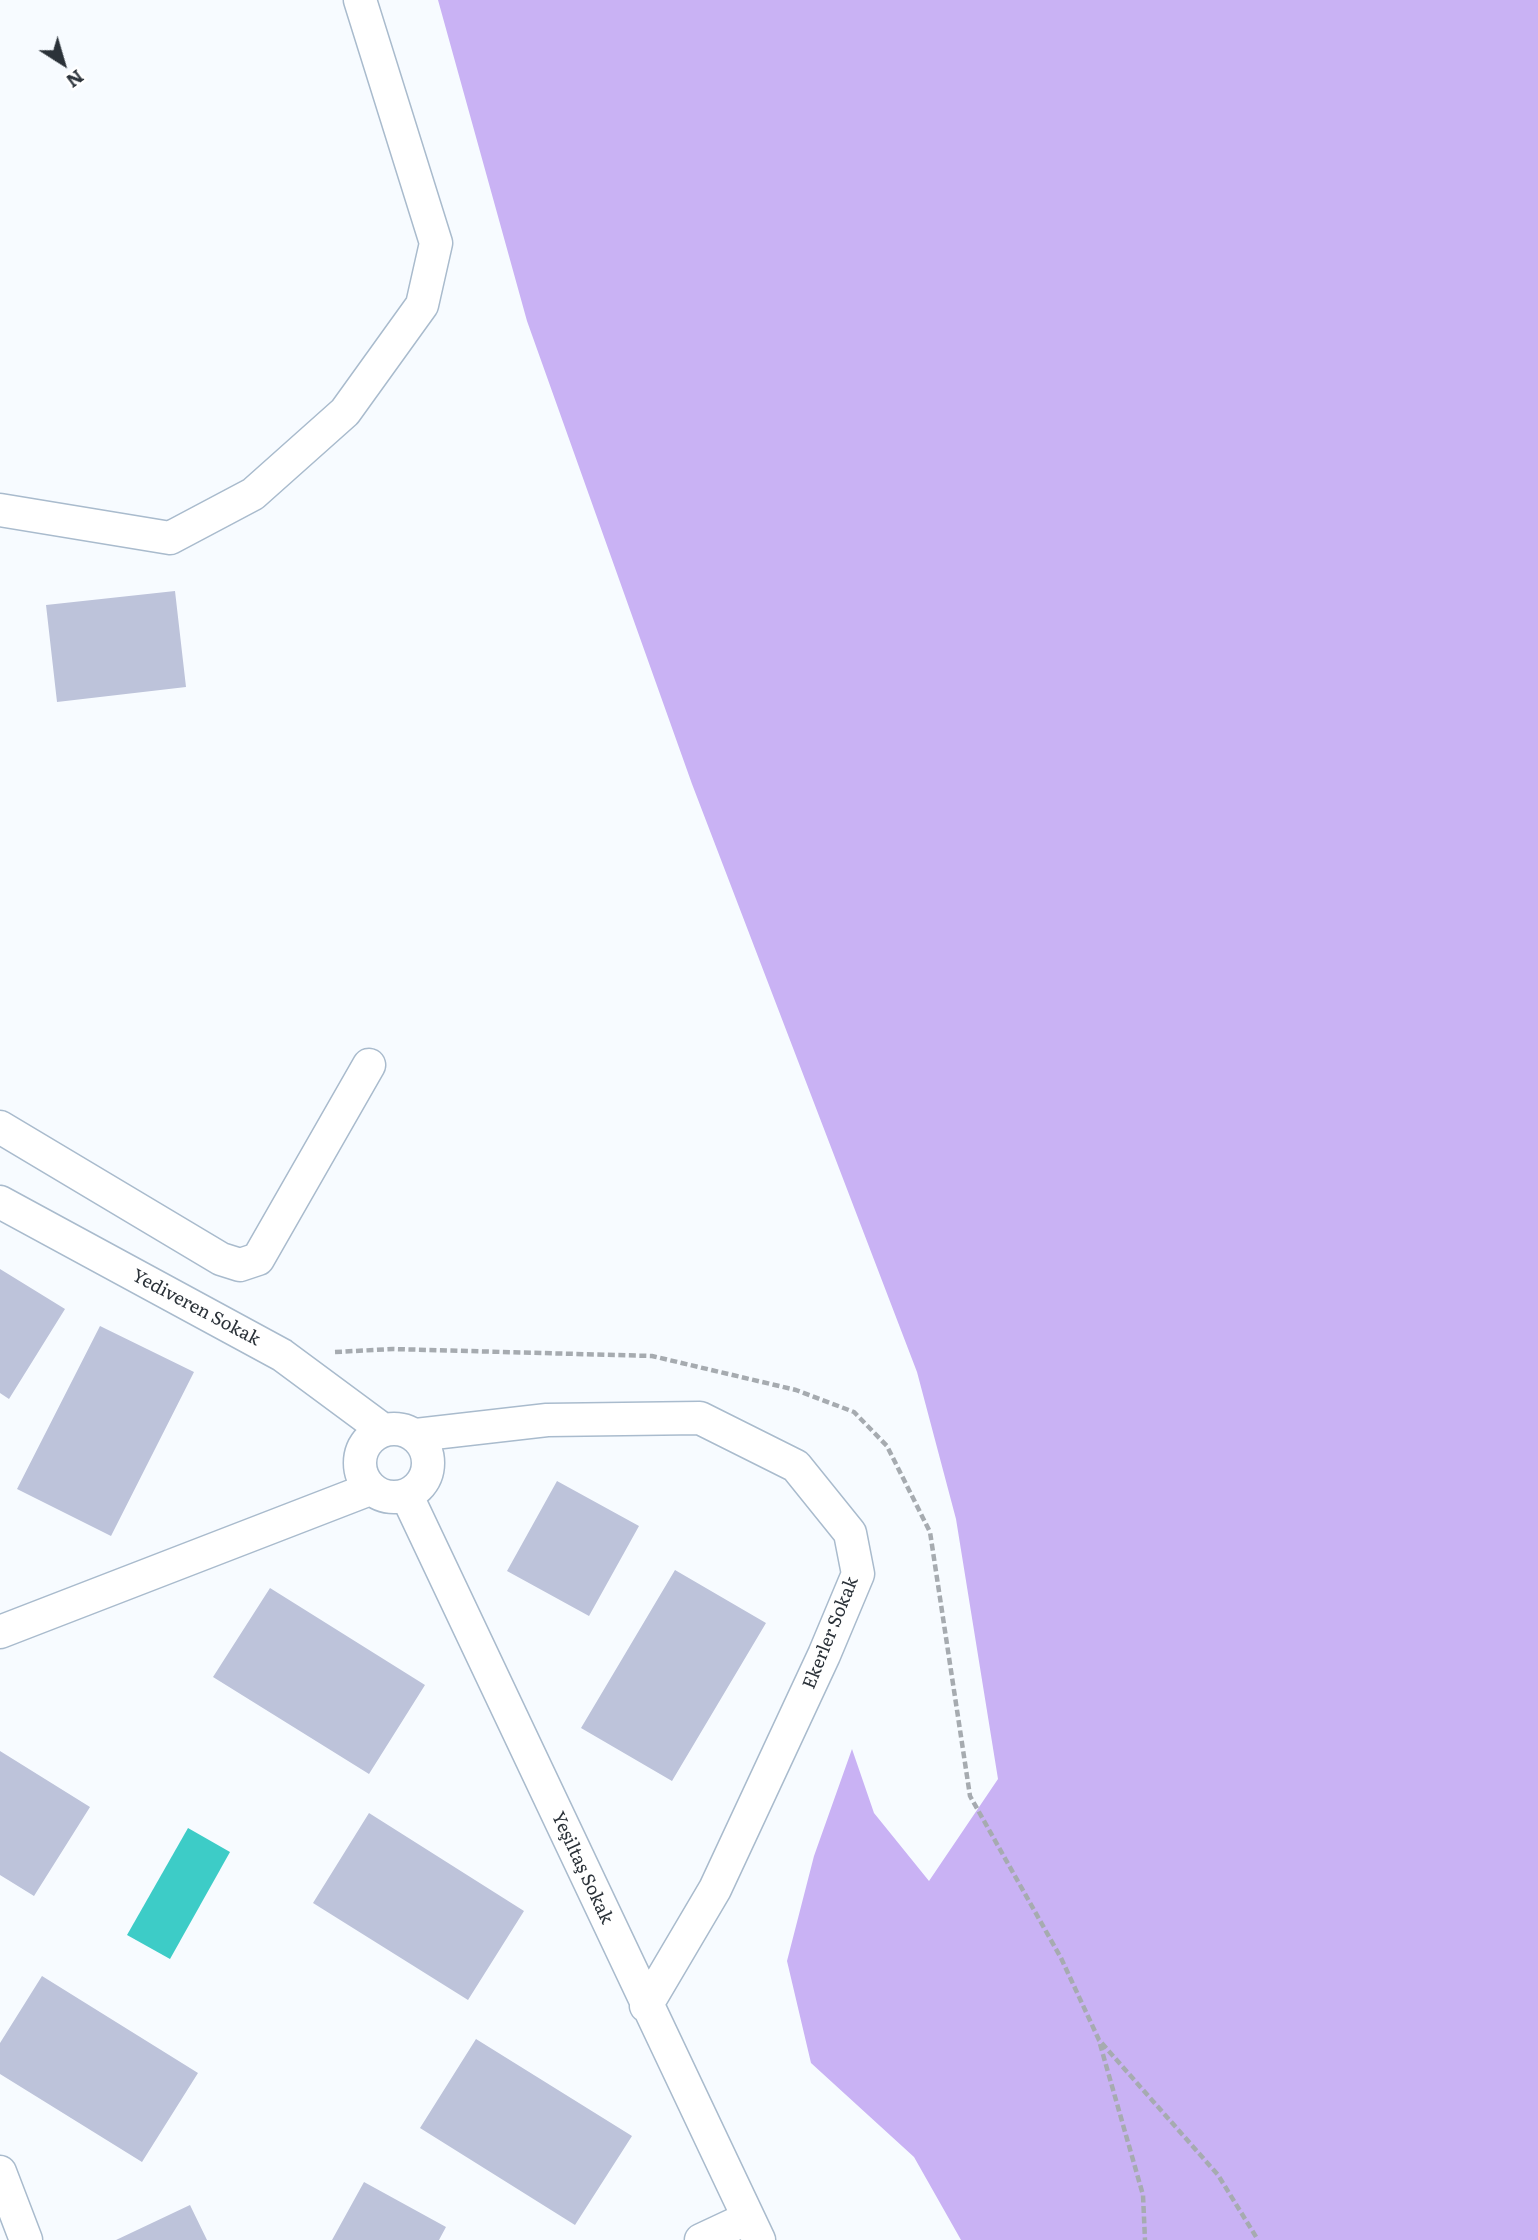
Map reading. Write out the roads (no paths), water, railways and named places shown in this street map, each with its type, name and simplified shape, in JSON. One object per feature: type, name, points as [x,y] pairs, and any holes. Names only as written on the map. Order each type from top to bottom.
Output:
[{"type":"street","points":[[0,510],[170,538],[253,494],[345,412],[422,305],[436,243],[360,0]]},
{"type":"street","points":[[0,1128],[221,1259],[240,1265],[258,1259],[369,1065]]},
{"type":"street","name":"Yediveren Sokak","points":[[0,1202],[282,1354],[382,1429]]},
{"type":"street","name":"Ekerler Sokak","points":[[416,1435],[547,1420],[700,1418],[796,1466],[850,1533],[858,1574],[824,1655],[715,1889],[646,2006]]},
{"type":"street","points":[[382,1429],[404,1429],[416,1435],[427,1449],[430,1465],[421,1485],[407,1496],[387,1497],[370,1489],[362,1476],[359,1460],[367,1440],[382,1429]]},
{"type":"street","points":[[0,1632],[370,1489]]},
{"type":"street","name":"Yeşiltaş Sokak","points":[[407,1496],[646,2006],[754,2229]]},
{"type":"street","points":[[0,2172],[26,2240]]},
{"type":"street","points":[[701,2240],[754,2229]]},
{"type":"water","points":[[188,1828],[230,1852],[170,1959],[127,1935]]}]
